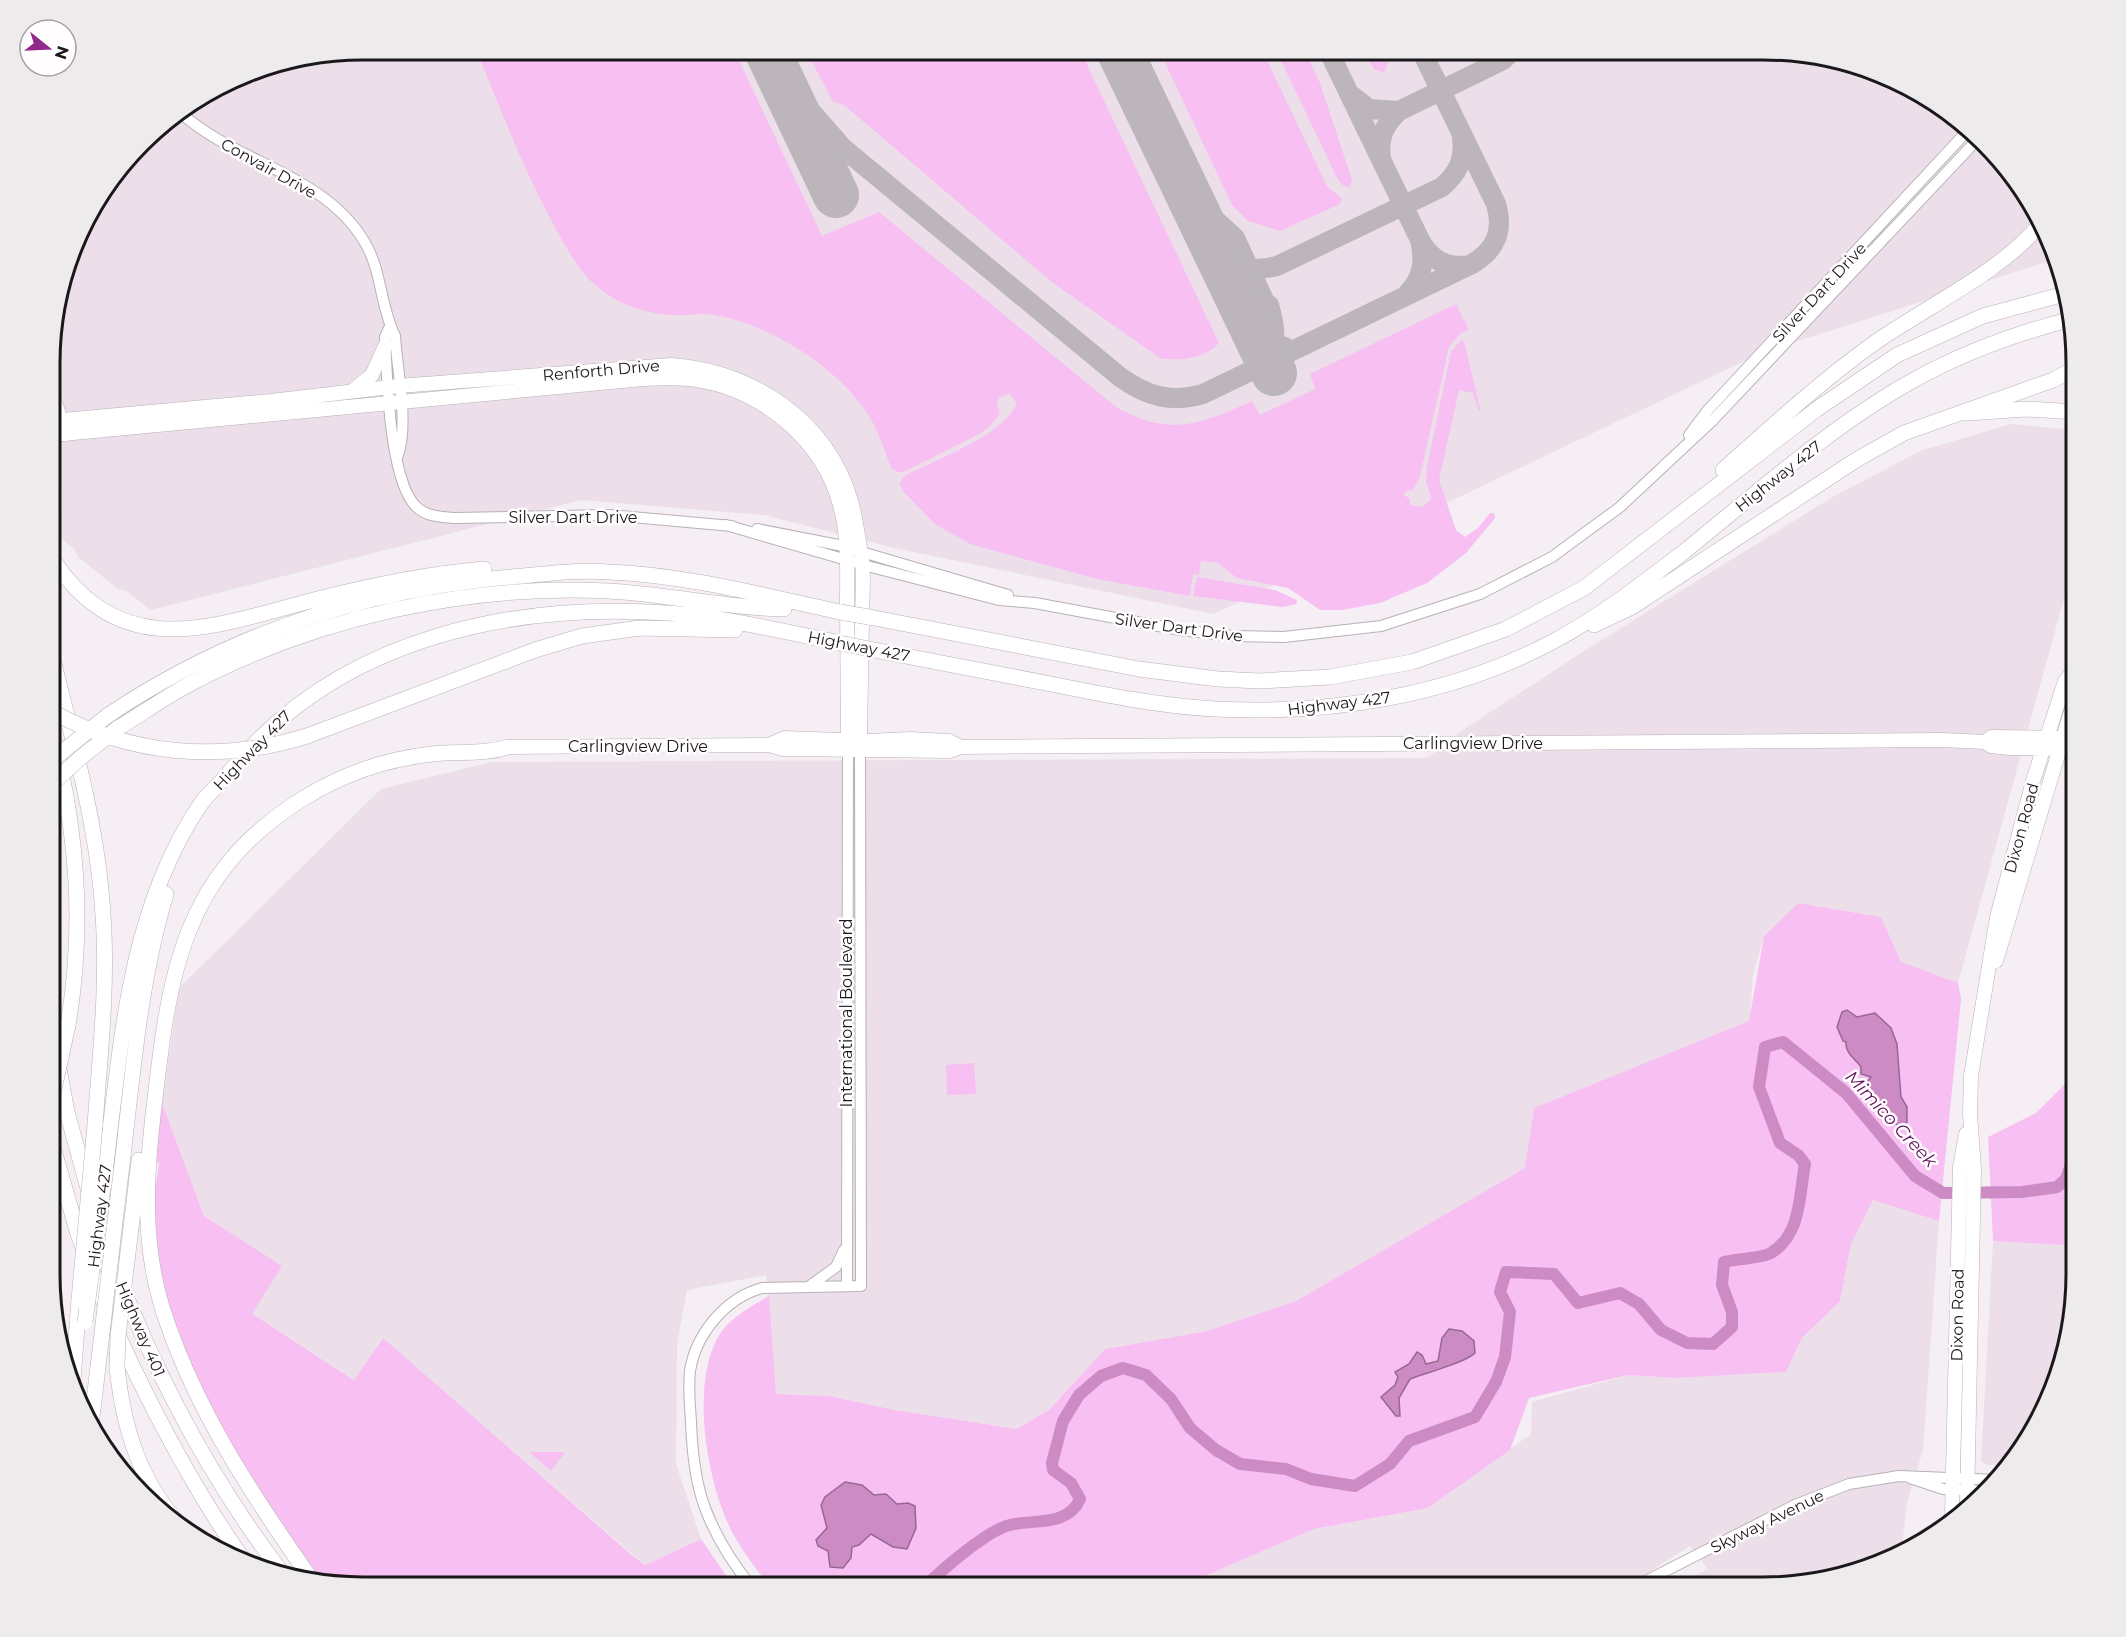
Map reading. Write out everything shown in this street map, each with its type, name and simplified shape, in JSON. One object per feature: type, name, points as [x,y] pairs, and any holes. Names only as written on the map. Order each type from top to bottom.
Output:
[{"type":"highway","points":[[1635,551],[1821,384],[1874,343],[1949,297],[2013,250],[2035,229]]},
{"type":"highway","name":"Highway 427","points":[[60,754],[107,716],[165,679],[222,650],[331,610],[416,589],[463,581],[607,571],[683,580],[1184,676],[1258,681],[1330,676],[1412,662],[1506,629],[1584,588],[1817,409],[1876,367],[1953,327],[2058,296]]},
{"type":"highway","name":"Highway 427","points":[[78,1376],[128,1000],[143,930],[163,875],[184,831],[200,805],[265,732],[292,708],[331,681],[408,644],[462,629],[545,615],[635,612],[714,618],[1140,700],[1213,709],[1277,710],[1335,706],[1412,693],[1485,672],[1555,640],[1653,575],[1845,424],[1883,398],[1968,353],[2063,322]]},
{"type":"highway","points":[[2043,327],[2063,326]]},
{"type":"highway","points":[[1555,640],[1632,607],[1866,454],[1904,433],[2053,380],[2066,373]]},
{"type":"highway","points":[[1956,414],[2033,408],[2066,411]]},
{"type":"highway","points":[[60,569],[71,583],[99,606],[129,621],[175,630],[218,626],[342,593],[424,576],[525,566],[607,571]]},
{"type":"highway","points":[[60,777],[118,728],[188,685],[248,658],[378,613],[451,600],[528,592],[607,591],[762,607],[836,611]]},
{"type":"highway","points":[[60,716],[117,740],[174,751],[241,751],[307,736],[535,650],[598,633],[672,627],[813,638]]},
{"type":"highway","points":[[60,690],[89,814],[103,914],[103,1010],[74,1365]]},
{"type":"highway","points":[[159,1498],[138,1462],[121,1404],[117,1367],[118,1336],[155,1035],[165,972],[189,911],[217,867],[241,839],[277,807],[342,769],[378,755],[416,746],[493,742],[508,747]]},
{"type":"highway","points":[[306,1571],[255,1496],[219,1436],[195,1390],[158,1293],[150,1245],[147,1178],[162,1033],[174,968],[196,913],[224,870],[263,828],[302,800],[341,778],[383,763],[434,754],[493,752],[508,747]]},
{"type":"highway","points":[[60,769],[70,814],[78,884],[78,947],[68,1025],[60,1061]]},
{"type":"highway","points":[[93,1411],[143,997],[154,935],[167,889],[179,861],[224,779]]},
{"type":"highway","name":"Highway 401","points":[[60,1074],[82,1170],[134,1319],[165,1385],[206,1460],[276,1564]]},
{"type":"highway","name":"Highway 401","points":[[60,1169],[93,1275],[143,1391],[195,1486],[238,1550]]},
{"type":"main road","points":[[350,393],[372,375],[385,346]]},
{"type":"main road","name":"Renforth Drive","points":[[60,428],[394,386],[671,365],[720,372],[761,390],[783,404],[818,438],[831,456],[851,501],[862,559],[854,745]]},
{"type":"main road","name":"Renforth Drive","points":[[60,428],[395,403],[643,379],[698,380],[728,388],[752,398],[791,425],[819,459],[840,503],[847,554],[854,745]]},
{"type":"main road","name":"Dixon Road","points":[[1953,1510],[1959,1216],[1967,1168],[1975,1035],[1997,917],[2033,781],[2066,679]]},
{"type":"main road","name":"Carlingview Drive","points":[[1985,742],[1992,736],[2045,743]]},
{"type":"main road","name":"Carlingview Drive","points":[[508,747],[769,745],[784,738],[854,745],[949,741],[961,747],[1985,742],[1991,746],[2009,748],[2066,741]]},
{"type":"main road","name":"Dixon Road","points":[[1984,994],[2008,928],[2066,741]]},
{"type":"main road","points":[[2009,748],[2024,756],[2029,763],[2033,781]]},
{"type":"main road","name":"Dixon Road","points":[[1967,1168],[1973,1214],[1967,1491]]},
{"type":"street","name":"Convair Drive","points":[[187,117],[213,137],[316,192],[349,222],[365,242],[382,284],[390,326],[395,336],[394,386],[402,444],[398,455],[402,481],[420,510]]},
{"type":"street","name":"Silver Dart Drive","points":[[1671,459],[1707,411],[1963,135]]},
{"type":"street","name":"Silver Dart Drive","points":[[420,510],[432,515],[455,518],[609,514],[726,525],[1035,603],[1180,630],[1233,636],[1284,637],[1381,626],[1479,594],[1552,556],[1620,507],[1713,420],[1973,145]]},
{"type":"street","points":[[1843,266],[1851,274]]},
{"type":"street","name":"Convair Drive","points":[[390,326],[385,337],[385,346],[394,386]]},
{"type":"street","name":"International Boulevard","points":[[854,745],[861,1286],[847,1286],[845,1244],[854,745]]},
{"type":"street","points":[[802,1287],[815,1284],[836,1267],[845,1244]]},
{"type":"street","points":[[744,1577],[724,1550],[705,1507],[692,1440],[690,1370],[703,1336],[713,1320],[738,1298],[762,1288],[847,1286]]},
{"type":"street","name":"Skyway Avenue","points":[[1654,1577],[1796,1505],[1829,1491],[1872,1479],[1907,1476],[1953,1483],[1967,1491]]},
{"type":"shaded area","points":[[363,60],[1763,60],[1802,63],[1841,70],[1897,91],[1931,111],[1963,135],[1991,163],[2015,195],[2035,229],[2048,261],[1763,352],[1214,614],[899,549],[764,515],[581,500],[151,610],[125,590],[118,589],[78,557],[75,550],[60,538],[60,363],[63,324],[70,285],[91,229],[111,195],[135,163],[163,135],[195,111],[247,83],[285,70],[324,63]]},
{"type":"shaded area","points":[[480,60],[739,60],[822,236],[879,212],[1116,407],[1152,422],[1168,425],[1200,421],[1252,401],[1260,415],[1315,389],[1310,374],[1456,304],[1469,330],[1461,333],[1449,347],[1420,476],[1413,490],[1406,491],[1404,495],[1410,499],[1410,505],[1422,507],[1430,501],[1426,481],[1427,467],[1451,352],[1461,340],[1464,341],[1480,409],[1479,411],[1473,393],[1459,390],[1439,480],[1456,530],[1465,537],[1478,528],[1490,513],[1494,513],[1495,518],[1466,553],[1427,583],[1380,603],[1342,610],[1320,610],[1288,588],[1237,578],[1218,563],[1201,561],[1199,575],[1193,574],[1190,596],[1097,579],[970,544],[935,524],[905,493],[899,483],[906,475],[968,445],[998,426],[1010,415],[1017,403],[1009,393],[999,398],[997,404],[1000,414],[988,428],[904,472],[897,472],[891,468],[875,427],[859,402],[842,383],[800,350],[776,336],[728,318],[703,314],[674,315],[649,312],[626,305],[604,292],[580,269],[562,240],[516,146]]},
{"type":"shaded area","points":[[811,60],[1085,60],[1219,343],[1207,352],[1192,358],[1160,358],[1053,283],[844,105],[833,102]]},
{"type":"shaded area","points":[[1164,60],[1267,60],[1327,186],[1342,199],[1340,204],[1280,231],[1248,221],[1232,205]]},
{"type":"shaded area","points":[[1281,60],[1309,60],[1320,83],[1352,180],[1350,188],[1342,185]]},
{"type":"shaded area","points":[[1368,60],[1387,60],[1384,72],[1375,70]]},
{"type":"shaded area","points":[[2011,424],[2066,429],[2066,591],[1958,983],[1901,963],[1881,917],[1798,903],[1764,936],[1753,975],[1750,1021],[1534,1108],[1525,1168],[1296,1301],[1207,1331],[1105,1349],[1050,1409],[1017,1429],[895,1410],[829,1396],[776,1394],[766,1275],[687,1290],[677,1343],[676,1464],[701,1539],[645,1565],[382,1338],[355,1380],[254,1315],[252,1248],[204,1216],[162,1103],[179,988],[381,789],[492,762],[1427,758],[1463,730],[1584,651],[1831,498],[1920,451]]},
{"type":"shaded area","points":[[1197,577],[1275,590],[1297,600],[1296,604],[1283,607],[1193,596]]},
{"type":"shaded area","points":[[1798,903],[1881,917],[1901,962],[1958,983],[1961,999],[1939,1221],[1873,1200],[1851,1244],[1840,1301],[1802,1338],[1786,1372],[1676,1378],[1628,1375],[1529,1398],[1510,1450],[1428,1508],[1314,1529],[1203,1577],[763,1577],[736,1539],[717,1495],[711,1468],[706,1440],[705,1385],[709,1360],[721,1332],[740,1314],[769,1296],[776,1394],[829,1396],[895,1410],[1017,1429],[1050,1409],[1105,1349],[1207,1331],[1296,1301],[1525,1168],[1534,1108],[1749,1021],[1764,936]]},
{"type":"shaded area","points":[[974,1063],[976,1094],[947,1095],[946,1065]]},
{"type":"shaded area","points":[[2066,1083],[2066,1245],[1993,1241],[1988,1137],[2036,1113]]},
{"type":"shaded area","points":[[162,1103],[204,1216],[282,1266],[253,1312],[254,1315],[354,1380],[383,1338],[645,1565],[701,1539],[727,1577],[363,1577],[313,1572],[270,1509],[225,1436],[204,1398],[187,1358],[172,1318],[155,1242],[153,1202],[159,1163],[154,1161]]},
{"type":"shaded area","points":[[1873,1200],[1939,1221],[1923,1450],[1907,1503],[1902,1543],[1897,1546],[1841,1567],[1802,1574],[1763,1577],[1692,1577],[1708,1569],[1690,1546],[1646,1574],[1635,1577],[1203,1577],[1314,1529],[1428,1508],[1531,1434],[1532,1402],[1628,1375],[1676,1378],[1786,1372],[1802,1338],[1840,1301],[1851,1244]]},
{"type":"shaded area","points":[[1993,1241],[2066,1245],[2065,1293],[2060,1333],[2043,1390],[2015,1442],[1998,1465],[1987,1465],[1981,1461]]},
{"type":"shaded area","points":[[529,1452],[565,1452],[551,1471]]},
{"type":"water","points":[[1847,1010],[1857,1017],[1875,1013],[1891,1028],[1897,1044],[1901,1097],[1907,1107],[1907,1122],[1903,1127],[1899,1127],[1872,1103],[1868,1081],[1871,1077],[1861,1074],[1861,1067],[1849,1053],[1846,1042],[1843,1041],[1837,1027],[1842,1012]]},
{"type":"water","points":[[1449,1329],[1462,1331],[1474,1341],[1475,1353],[1454,1364],[1410,1379],[1399,1398],[1400,1416],[1396,1416],[1381,1397],[1395,1385],[1398,1377],[1395,1372],[1409,1364],[1417,1352],[1422,1355],[1426,1364],[1438,1361],[1442,1338]]},
{"type":"water","points":[[845,1482],[862,1485],[874,1495],[886,1494],[897,1504],[908,1503],[915,1506],[916,1528],[907,1549],[893,1547],[871,1534],[859,1545],[852,1547],[851,1558],[843,1568],[830,1567],[828,1551],[818,1546],[816,1540],[827,1528],[821,1505],[825,1497]]},
{"type":"waterway","name":"Mimico Creek","points":[[936,1577],[965,1552],[1001,1528],[1019,1523],[1059,1518],[1074,1508],[1080,1499],[1071,1483],[1053,1470],[1052,1463],[1063,1421],[1079,1395],[1101,1376],[1123,1368],[1146,1375],[1171,1399],[1190,1428],[1216,1450],[1240,1464],[1286,1469],[1311,1479],[1355,1486],[1390,1464],[1409,1441],[1475,1417],[1496,1382],[1505,1357],[1510,1312],[1500,1292],[1506,1272],[1554,1274],[1578,1303],[1620,1293],[1639,1304],[1661,1330],[1687,1343],[1713,1344],[1732,1327],[1732,1312],[1722,1285],[1724,1262],[1767,1255],[1781,1245],[1794,1224],[1800,1200],[1805,1164],[1798,1155],[1780,1143],[1759,1087],[1765,1047],[1783,1042],[1846,1093],[1915,1176],[1943,1193],[2022,1192],[2057,1187],[2066,1179]]},
{"type":"taxiway","points":[[777,60],[796,94],[843,148],[1120,377],[1150,394],[1170,398],[1203,394],[1472,264],[1492,246],[1499,222],[1496,204],[1426,60]]},
{"type":"taxiway","points":[[1333,60],[1420,240],[1421,269],[1416,282],[1407,294]]},
{"type":"taxiway","points":[[1350,94],[1369,109],[1399,111],[1503,60]]},
{"type":"taxiway","points":[[1381,158],[1380,144],[1383,132],[1389,121],[1399,111]]},
{"type":"taxiway","points":[[1210,240],[1224,255],[1239,265],[1256,269],[1277,266],[1442,187],[1459,166],[1463,147],[1462,139]]},
{"type":"taxiway","points":[[1189,196],[1235,238],[1272,317]]},
{"type":"taxiway","points":[[1420,240],[1429,253],[1440,262],[1454,266],[1469,265]]},
{"type":"taxiway","points":[[1259,365],[1273,344],[1274,330],[1269,305]]},
{"type":"taxiway","points":[[1253,331],[1269,342],[1285,347]]},
{"type":"runway","points":[[772,60],[836,195]]},
{"type":"runway","points":[[1124,60],[1274,373]]}]
